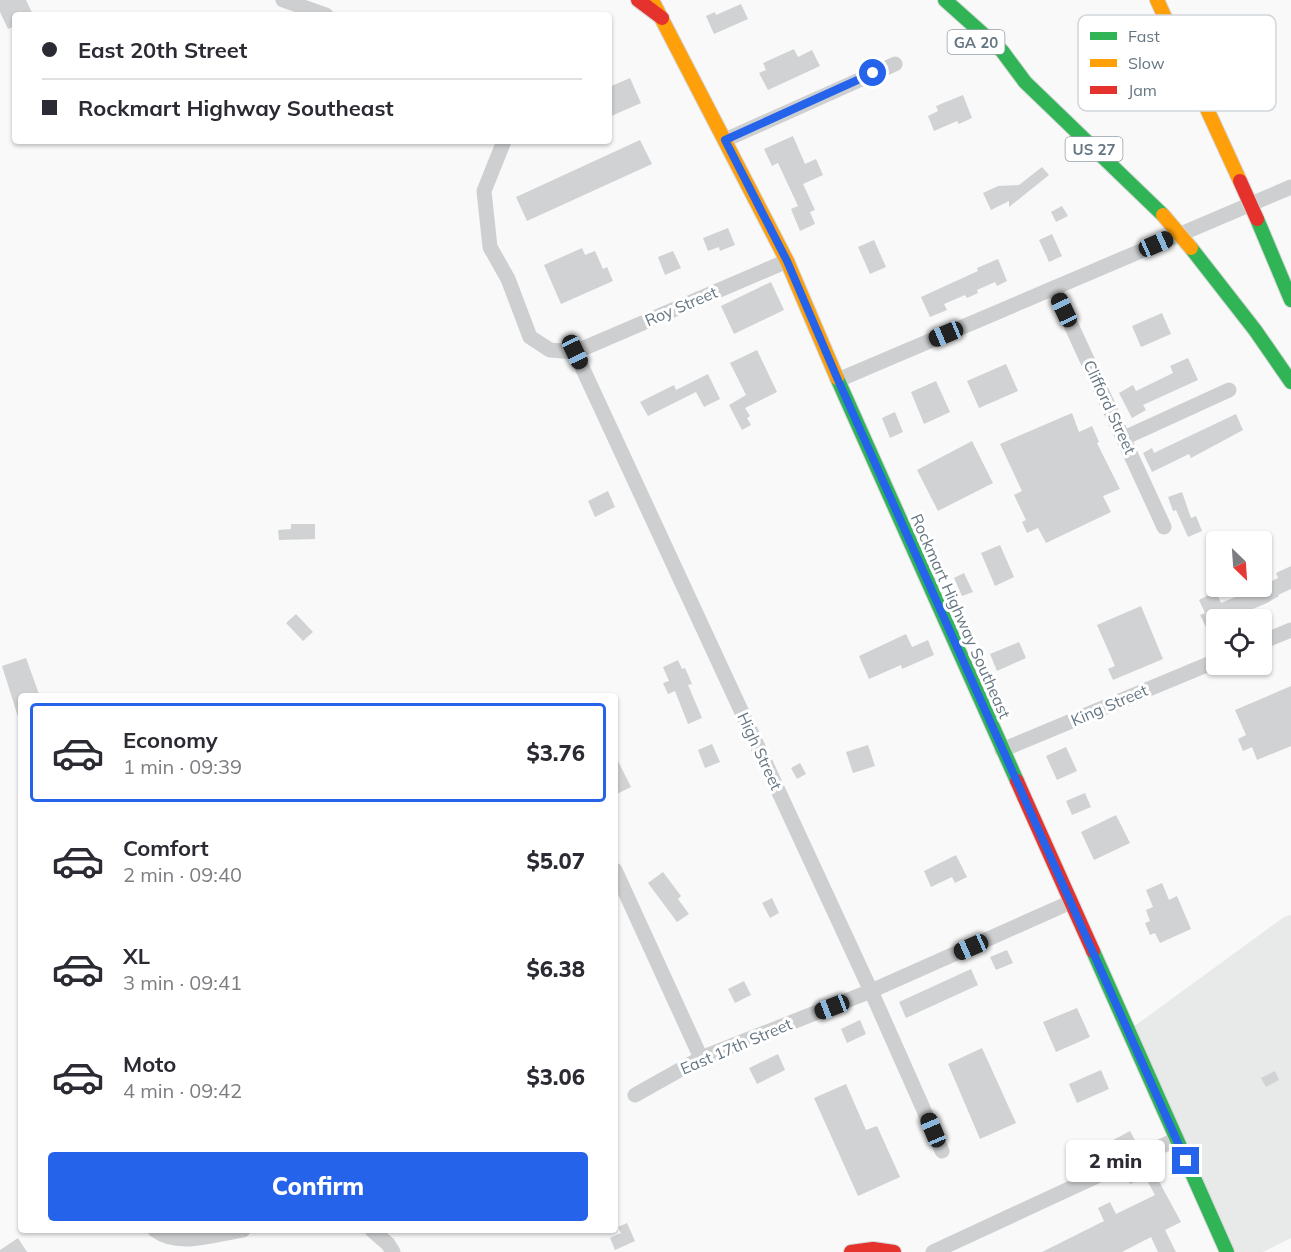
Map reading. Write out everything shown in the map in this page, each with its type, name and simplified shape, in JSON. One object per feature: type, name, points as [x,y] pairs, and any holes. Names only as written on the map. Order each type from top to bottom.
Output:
[{"type":"main road","points":[[638,0],[662,18]]},
{"type":"main road","name":"Rockmart Highway Southeast","points":[[651,0],[787,261],[1002,750],[1227,1252]]},
{"type":"main road","name":"GA 20","points":[[929,0],[1001,65],[1025,82]]},
{"type":"main road","name":"US 27","points":[[945,0],[1002,51],[1025,82],[1162,215],[1246,317],[1291,382]]},
{"type":"main road","points":[[1151,0],[1160,15]]},
{"type":"main road","points":[[1157,0],[1164,15]]},
{"type":"main road","points":[[1208,111],[1291,300]]},
{"type":"main road","points":[[851,1252],[858,1249],[881,1248],[894,1252]]},
{"type":"street","points":[[283,0],[317,12]]},
{"type":"street","points":[[725,140],[895,64]]},
{"type":"street","points":[[503,144],[484,191],[490,248],[508,279],[530,337],[550,350],[575,352]]},
{"type":"street","points":[[838,380],[1291,187]]},
{"type":"street","name":"Roy Street","points":[[575,352],[787,261]]},
{"type":"street","name":"Clifford Street","points":[[1054,288],[1164,527]]},
{"type":"street","name":"High Street","points":[[575,352],[871,991],[942,1151]]},
{"type":"street","points":[[1124,438],[1229,390]]},
{"type":"street","points":[[1272,638],[1291,630]]},
{"type":"street","name":"King Street","points":[[1002,750],[1206,665]]},
{"type":"street","points":[[618,877],[701,1058]]},
{"type":"street","name":"East 17th Street","points":[[635,1095],[701,1058],[871,991],[1071,902]]},
{"type":"street","points":[[933,1252],[1177,1139]]},
{"type":"street","points":[[159,1233],[163,1236],[181,1239],[222,1233]]},
{"type":"street","points":[[375,1233],[393,1252]]},
{"type":"shaded area","points":[[1291,915],[1291,1238],[1263,1252],[1227,1252],[1129,1030],[1284,917]]},
{"type":"building","points":[[0,0],[26,0],[32,12],[12,12],[12,27],[8,29],[0,12]]},
{"type":"building","points":[[741,4],[748,19],[714,34],[706,16],[715,12],[716,15]]},
{"type":"building","points":[[794,49],[798,57],[812,50],[820,66],[768,90],[759,73],[766,70],[763,63]]},
{"type":"building","points":[[630,78],[641,103],[612,116],[612,86]]},
{"type":"building","points":[[963,95],[972,118],[959,124],[957,121],[934,131],[928,116],[938,111],[936,106]]},
{"type":"building","points":[[793,136],[805,164],[816,159],[823,175],[803,184],[815,210],[810,212],[815,224],[800,231],[791,209],[798,206],[778,163],[772,166],[764,149]]},
{"type":"building","points":[[640,140],[652,164],[527,221],[516,197]]},
{"type":"building","points":[[1042,167],[1049,175],[1009,207],[1009,201],[991,210],[983,193],[998,186],[1019,185]]},
{"type":"building","points":[[1062,206],[1068,216],[1056,222],[1051,212]]},
{"type":"building","points":[[728,228],[735,245],[720,251],[719,247],[708,251],[703,238]]},
{"type":"building","points":[[1052,234],[1062,256],[1049,262],[1039,240]]},
{"type":"building","points":[[874,240],[886,267],[870,274],[858,247]]},
{"type":"building","points":[[582,248],[585,255],[595,251],[603,269],[607,267],[613,281],[561,304],[544,265]]},
{"type":"building","points":[[673,251],[681,268],[665,275],[658,257]]},
{"type":"building","points":[[998,259],[1007,281],[997,286],[995,282],[977,290],[978,293],[967,298],[965,295],[944,304],[947,310],[930,317],[921,297],[978,271],[977,268]]},
{"type":"building","points":[[771,282],[784,310],[734,334],[721,306]]},
{"type":"building","points":[[1162,313],[1171,334],[1141,347],[1132,326]]},
{"type":"building","points":[[757,350],[777,392],[745,408],[750,416],[747,418],[751,425],[742,430],[729,405],[746,395],[730,363]]},
{"type":"building","points":[[1188,358],[1198,380],[1143,405],[1146,410],[1132,418],[1119,393],[1133,385],[1136,391],[1173,373],[1170,366]]},
{"type":"building","points":[[1006,364],[1018,391],[979,408],[967,381]]},
{"type":"building","points":[[708,374],[720,399],[704,407],[696,392],[648,416],[640,402],[674,385],[676,390]]},
{"type":"building","points":[[936,381],[950,412],[924,424],[911,392]]},
{"type":"building","points":[[895,412],[903,432],[890,438],[882,418]]},
{"type":"building","points":[[1072,413],[1079,432],[1092,426],[1099,442],[1097,443],[1120,489],[1103,496],[1111,512],[1046,543],[1038,528],[1027,533],[1022,522],[1026,520],[1014,495],[1022,491],[1000,444]]},
{"type":"building","points":[[1236,414],[1243,430],[1191,458],[1189,454],[1152,472],[1143,453],[1152,448],[1154,453]]},
{"type":"building","points":[[972,441],[993,483],[938,511],[917,470]]},
{"type":"building","points":[[608,491],[615,507],[595,517],[588,501]]},
{"type":"building","points":[[1182,492],[1191,518],[1196,516],[1202,531],[1188,537],[1168,497]]},
{"type":"building","points":[[291,524],[315,524],[315,539],[279,540],[278,530],[291,529]]},
{"type":"building","points":[[1000,545],[1014,577],[995,586],[981,553]]},
{"type":"building","points":[[1291,566],[1291,589],[1253,609],[1206,609],[1206,627],[1200,615],[1205,613],[1199,600],[1206,596],[1218,597],[1221,603],[1235,597],[1272,597],[1272,581],[1278,578],[1276,573]]},
{"type":"building","points":[[964,573],[973,592],[962,596],[954,578]]},
{"type":"building","points":[[1141,606],[1163,659],[1113,680],[1108,669],[1115,666],[1097,625]]},
{"type":"building","points":[[296,614],[313,632],[303,641],[286,623]]},
{"type":"building","points":[[906,634],[912,647],[928,640],[934,655],[902,669],[901,665],[869,679],[859,656]]},
{"type":"building","points":[[1019,642],[1026,658],[997,671],[990,654]]},
{"type":"building","points":[[26,658],[39,693],[18,693],[18,717],[2,666]]},
{"type":"building","points":[[678,660],[682,669],[685,668],[692,684],[688,685],[702,718],[688,724],[675,691],[668,694],[663,683],[669,681],[663,667]]},
{"type":"building","points":[[1291,686],[1291,746],[1257,760],[1252,747],[1243,751],[1238,739],[1246,735],[1235,710]]},
{"type":"building","points":[[712,744],[720,762],[705,768],[698,750]]},
{"type":"building","points":[[868,745],[875,766],[853,773],[846,752]]},
{"type":"building","points":[[1066,747],[1077,771],[1057,780],[1046,756]]},
{"type":"building","points":[[618,761],[631,787],[618,794]]},
{"type":"building","points":[[800,763],[806,774],[797,779],[791,768]]},
{"type":"building","points":[[1085,793],[1091,807],[1072,815],[1066,801]]},
{"type":"building","points":[[1116,815],[1130,843],[1094,860],[1081,832]]},
{"type":"building","points":[[956,855],[967,877],[955,883],[952,877],[931,887],[924,871]]},
{"type":"building","points":[[663,872],[681,896],[678,899],[689,914],[677,922],[648,883]]},
{"type":"building","points":[[1162,883],[1169,900],[1177,896],[1191,929],[1160,943],[1155,933],[1150,935],[1145,923],[1150,921],[1146,910],[1153,907],[1146,890]]},
{"type":"building","points":[[772,898],[779,913],[770,918],[762,903]]},
{"type":"building","points":[[1007,950],[1013,963],[996,970],[990,957]]},
{"type":"building","points":[[971,969],[978,985],[906,1018],[899,1002]]},
{"type":"building","points":[[744,981],[751,995],[735,1003],[728,989]]},
{"type":"building","points":[[1077,1008],[1090,1037],[1056,1052],[1043,1022]]},
{"type":"building","points":[[860,1020],[866,1034],[847,1043],[841,1029]]},
{"type":"building","points":[[982,1048],[1016,1123],[980,1139],[948,1064]]},
{"type":"building","points":[[778,1054],[785,1070],[757,1084],[749,1068]]},
{"type":"building","points":[[1101,1070],[1109,1089],[1077,1103],[1069,1084]]},
{"type":"building","points":[[1275,1071],[1279,1080],[1266,1087],[1261,1078]]},
{"type":"building","points":[[846,1084],[866,1130],[877,1126],[900,1177],[858,1196],[814,1098]]},
{"type":"building","points":[[1130,1131],[1138,1146],[1109,1160],[1102,1146]]},
{"type":"building","points":[[1149,1163],[1181,1222],[1165,1230],[1176,1252],[1158,1252],[1151,1237],[1122,1252],[1042,1252],[1104,1221],[1098,1208],[1110,1202],[1116,1214],[1155,1195],[1145,1177],[1130,1184],[1125,1174]]},
{"type":"building","points":[[627,1223],[635,1241],[615,1250],[610,1238],[621,1233],[618,1227]]},
{"type":"building","points":[[18,1238],[27,1252],[0,1252],[0,1250]]},
{"type":"traffic: fast","points":[[945,0],[1002,51],[1025,82],[1163,215]]},
{"type":"traffic: fast","points":[[1257,219],[1291,300]]},
{"type":"traffic: fast","points":[[1191,248],[1255,330],[1291,382]]},
{"type":"traffic: fast","points":[[837,378],[1017,781]]},
{"type":"traffic: fast","points":[[1093,951],[1227,1252]]},
{"type":"traffic: slow","points":[[1157,0],[1164,15]]},
{"type":"traffic: slow","points":[[654,4],[787,261],[837,378]]},
{"type":"traffic: slow","points":[[1208,111],[1240,181]]},
{"type":"traffic: slow","points":[[1163,215],[1191,248]]},
{"type":"traffic: jam","points":[[638,0],[662,18]]},
{"type":"traffic: jam","points":[[1240,181],[1257,219]]},
{"type":"traffic: jam","points":[[1017,781],[1093,951]]},
{"type":"traffic: jam","points":[[851,1252],[873,1249],[894,1252]]},
{"type":"route","points":[[873,73],[725,140],[787,261],[1186,1161]]}]
